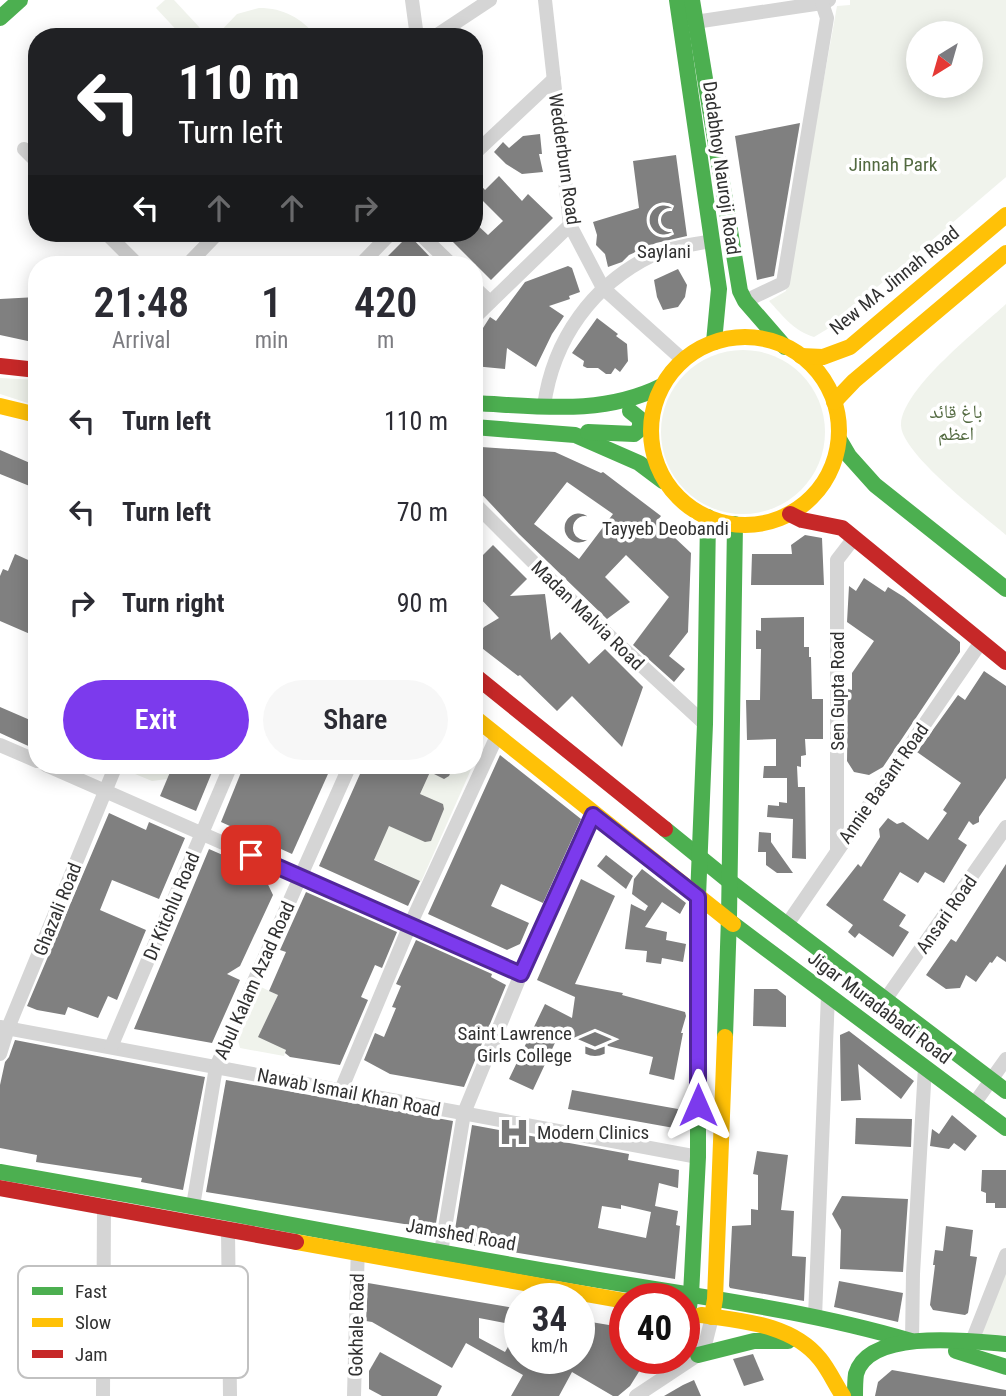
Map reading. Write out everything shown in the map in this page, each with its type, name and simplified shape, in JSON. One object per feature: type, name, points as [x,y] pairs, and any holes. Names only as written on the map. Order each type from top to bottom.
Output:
[{"type":"main road","points":[[0,18],[20,0]]},
{"type":"main road","name":"Dadabhoy Nauroji Road","points":[[677,0],[719,289],[714,342]]},
{"type":"main road","points":[[575,435],[639,463],[687,505],[708,517],[735,524],[763,523],[790,514],[809,500],[824,482],[834,461],[839,439],[838,420],[834,401],[826,384],[801,356],[785,346],[745,301],[740,291],[692,0]]},
{"type":"main road","name":"New MA Jinnah Road","points":[[801,356],[823,357],[850,347],[1006,215]]},
{"type":"main road","points":[[834,401],[1006,253]]},
{"type":"main road","points":[[670,488],[657,464],[651,438],[655,402],[663,386],[683,360],[714,342],[750,338],[785,346]]},
{"type":"main road","points":[[0,366],[28,369]]},
{"type":"main road","points":[[483,403],[600,407],[637,399],[663,386]]},
{"type":"main road","points":[[0,406],[28,413]]},
{"type":"main road","points":[[483,428],[575,435],[591,431],[626,436],[634,435],[640,429],[640,419],[636,414],[600,407]]},
{"type":"main road","points":[[839,439],[854,463],[875,485],[1006,589]]},
{"type":"main road","points":[[790,514],[802,522],[842,528],[1006,662]]},
{"type":"main road","points":[[692,1283],[698,1157],[698,897],[705,724],[708,517]]},
{"type":"main road","points":[[712,1317],[715,1299],[729,917],[735,524]]},
{"type":"main road","name":"Jigar Muradabadi Road","points":[[483,682],[786,926],[1006,1091]]},
{"type":"main road","name":"Jigar Muradabadi Road","points":[[483,724],[698,897],[729,917],[1006,1128]]},
{"type":"main road","name":"Jamshed Road","points":[[0,1172],[621,1283]]},
{"type":"main road","name":"Jamshed Road","points":[[0,1188],[609,1298]]},
{"type":"main road","name":"Jamshed Road","points":[[700,1296],[868,1327],[917,1340]]},
{"type":"main road","points":[[700,1317],[759,1325],[786,1333],[803,1343],[819,1358],[843,1396]]},
{"type":"main road","points":[[700,1354],[750,1341],[774,1339],[803,1343]]},
{"type":"main road","points":[[917,1340],[1006,1357]]},
{"type":"main road","points":[[917,1340],[1006,1367]]},
{"type":"main road","points":[[855,1396],[853,1382],[859,1367],[870,1355],[890,1345],[917,1340],[1006,1344]]},
{"type":"street","points":[[412,0],[416,28]]},
{"type":"street","points":[[448,28],[490,0]]},
{"type":"street","name":"Wedderburn Road","points":[[545,0],[570,225],[603,288],[683,360]]},
{"type":"street","points":[[695,22],[825,1],[827,18],[783,283],[745,301]]},
{"type":"street","points":[[483,145],[554,79]]},
{"type":"street","points":[[24,149],[28,153]]},
{"type":"street","points":[[483,309],[570,225]]},
{"type":"street","points":[[544,406],[557,352],[577,318],[603,288],[654,255],[681,246],[711,241]]},
{"type":"street","points":[[115,242],[129,256]]},
{"type":"street","points":[[196,256],[209,242]]},
{"type":"street","points":[[369,256],[382,242]]},
{"type":"street","points":[[428,242],[443,256]]},
{"type":"street","points":[[483,295],[490,302]]},
{"type":"street","name":"Madan Malvia Road","points":[[483,512],[578,607],[705,724]]},
{"type":"street","name":"Sen Gupta Road","points":[[837,850],[837,560],[854,538]]},
{"type":"street","name":"Annie Basant Road","points":[[786,926],[981,642]]},
{"type":"street","points":[[483,766],[497,736]]},
{"type":"street","points":[[0,744],[28,757]]},
{"type":"street","points":[[67,774],[521,974]]},
{"type":"street","name":"Ghazali Road","points":[[0,1054],[4,1028],[113,774]]},
{"type":"street","name":"Dr Kitchlu Road","points":[[111,1048],[227,774]]},
{"type":"street","name":"Abul Kalam Azad Road","points":[[193,1206],[216,1067],[346,774]]},
{"type":"street","points":[[341,1090],[410,925],[480,774]]},
{"type":"street","points":[[441,1252],[464,1113],[521,974],[593,815]]},
{"type":"street","name":"Ansari Road","points":[[885,1000],[1006,827]]},
{"type":"street","points":[[816,1317],[828,995]]},
{"type":"street","name":"Nawab Ismail Khan Road","points":[[4,1028],[698,1157]]},
{"type":"street","points":[[974,1104],[1006,1059]]},
{"type":"street","points":[[917,1340],[914,1274],[925,1067]]},
{"type":"street","points":[[104,1207],[104,1266]]},
{"type":"street","points":[[228,1230],[228,1266]]},
{"type":"street","name":"Gokhale Road","points":[[354,1396],[359,1237]]},
{"type":"street","points":[[972,1341],[1006,1255]]},
{"type":"street","points":[[700,1352],[705,1345],[712,1317]]},
{"type":"street","points":[[640,1393],[655,1374]]},
{"type":"street","points":[[640,1393],[669,1374]]},
{"type":"street","points":[[103,1378],[103,1396]]},
{"type":"street","points":[[230,1378],[230,1396]]},
{"type":"green space","points":[[165,0],[174,0],[200,28],[175,28],[156,8]]},
{"type":"green space","name":"Jinnah Park","points":[[850,0],[1006,0],[1006,177],[829,328],[814,337],[795,327],[769,301],[786,291],[837,6],[850,5]]},
{"type":"green space","points":[[259,8],[276,10],[291,15],[309,28],[224,28],[237,14]]},
{"type":"green space","name":"باغ قائد اعظم","points":[[1006,304],[1006,535],[928,466],[904,436],[901,424],[914,394],[928,377],[961,343]]},
{"type":"green space","points":[[743,350],[774,356],[801,374],[819,401],[825,432],[819,463],[801,490],[774,508],[743,514],[712,508],[685,490],[667,463],[661,432],[667,401],[685,374],[712,356]]},
{"type":"green space","points":[[0,378],[28,380],[28,403],[0,394]]},
{"type":"green space","points":[[135,774],[169,774],[167,779],[152,781]]},
{"type":"green space","points":[[407,774],[469,774],[421,882],[374,859]]},
{"type":"green space","points":[[261,987],[278,995],[259,1036],[286,1050],[284,1056],[240,1048],[238,1040]]},
{"type":"green space","points":[[1006,1257],[1006,1344],[972,1341]]},
{"type":"building","points":[[800,123],[774,276],[757,280],[735,136]]},
{"type":"building","points":[[540,134],[542,154],[539,154],[543,172],[522,174],[494,152],[503,142],[509,148],[523,136]]},
{"type":"building","points":[[676,155],[687,236],[656,243],[608,267],[605,254],[596,245],[597,235],[593,222],[639,208],[633,161]]},
{"type":"building","points":[[499,176],[522,201],[528,194],[553,218],[491,280],[483,272],[483,256],[467,256],[453,242],[483,242],[483,230],[488,235],[503,221],[483,201],[483,188],[485,190]]},
{"type":"building","points":[[402,242],[416,242],[429,256],[388,256]]},
{"type":"building","points":[[568,266],[572,268],[580,292],[569,296],[570,299],[549,306],[564,316],[536,367],[507,348],[505,369],[483,367],[483,328],[490,317],[496,321],[525,282]]},
{"type":"building","points":[[678,269],[687,285],[685,297],[678,307],[663,310],[654,280]]},
{"type":"building","points":[[28,297],[28,341],[0,335],[0,299]]},
{"type":"building","points":[[597,318],[627,344],[628,361],[620,372],[615,368],[611,374],[606,374],[598,368],[587,368],[583,366],[584,361],[572,353]]},
{"type":"building","points":[[483,447],[555,452],[603,472],[661,516],[657,521],[691,553],[688,632],[669,656],[685,669],[674,682],[633,645],[669,597],[626,555],[605,577],[630,602],[607,619],[483,496]],"holes":[[[567,482],[613,514],[579,559],[534,524]]]},
{"type":"building","points":[[0,450],[28,462],[28,485],[0,474]]},
{"type":"building","points":[[805,535],[822,538],[824,585],[751,585],[752,554],[792,554],[791,545]]},
{"type":"building","points":[[493,545],[527,579],[510,596],[545,594],[551,640],[560,632],[589,664],[605,649],[643,687],[622,747],[572,696],[557,711],[520,675],[483,649],[483,628],[499,618],[483,601],[483,555]]},
{"type":"building","points":[[15,554],[28,560],[28,633],[0,621],[0,576],[3,569],[8,571]]},
{"type":"building","points":[[864,578],[885,592],[888,587],[904,597],[960,642],[960,652],[883,767],[869,775],[854,772],[847,761],[848,689],[852,690],[852,673],[874,641],[847,622],[849,586],[856,591]]},
{"type":"building","points":[[804,617],[804,647],[809,647],[811,657],[812,699],[823,699],[823,739],[805,739],[806,755],[801,756],[801,767],[797,766],[798,787],[805,787],[806,859],[792,858],[793,819],[767,817],[768,805],[779,806],[779,802],[787,803],[787,778],[763,778],[764,766],[776,766],[776,739],[747,740],[746,700],[760,700],[761,649],[756,649],[756,630],[761,631],[761,618]]},
{"type":"building","points":[[984,671],[1006,686],[1006,778],[979,817],[979,822],[973,825],[969,821],[958,839],[967,845],[944,883],[925,872],[918,883],[900,872],[883,900],[906,915],[899,926],[909,932],[893,957],[859,933],[855,938],[848,932],[853,925],[826,905],[858,864],[861,867],[880,837],[879,829],[888,818],[897,824],[903,822],[928,840],[947,813],[943,810],[961,783],[917,752],[958,695],[965,700]]},
{"type":"building","points":[[0,707],[28,719],[28,746],[0,733]]},
{"type":"building","points":[[500,755],[581,819],[543,903],[501,884],[491,906],[529,923],[520,944],[507,950],[428,914]]},
{"type":"building","points":[[169,774],[211,774],[196,811],[160,796]]},
{"type":"building","points":[[240,774],[328,774],[292,854],[221,822]]},
{"type":"building","points":[[360,774],[429,774],[420,794],[443,804],[444,809],[431,841],[425,842],[389,826],[374,860],[420,881],[408,906],[319,866]]},
{"type":"building","points":[[434,774],[450,774],[444,779]]},
{"type":"building","points":[[109,813],[146,830],[149,822],[185,838],[159,899],[112,880],[100,910],[146,930],[117,1000],[108,996],[98,1018],[68,1007],[65,1015],[37,1010],[27,1006]]},
{"type":"building","points":[[759,832],[771,833],[771,842],[793,873],[777,873],[766,865],[766,852],[758,852]]},
{"type":"building","points":[[209,849],[262,872],[273,895],[240,966],[227,974],[240,980],[212,1043],[134,1029]]},
{"type":"building","points":[[606,855],[633,876],[626,889],[597,866]]},
{"type":"building","points":[[1006,864],[1006,962],[997,956],[976,982],[966,975],[960,988],[946,989],[926,975],[951,939],[956,942]]},
{"type":"building","points":[[642,869],[686,903],[680,914],[662,902],[645,927],[667,932],[666,940],[686,944],[683,962],[662,958],[661,964],[646,962],[647,951],[625,949],[631,904],[645,911],[648,906],[632,894],[634,879]]},
{"type":"building","points":[[581,879],[615,896],[575,984],[623,993],[622,995],[685,1012],[674,1080],[649,1074],[653,1057],[604,1045],[600,1053],[560,1032],[533,1090],[509,1079],[545,1004],[572,1018],[575,997],[537,980]]},
{"type":"building","points":[[306,892],[397,932],[382,968],[375,965],[361,997],[368,1000],[340,1065],[290,1057],[285,1053],[286,1050],[258,1037],[278,995],[269,991],[286,952],[280,950]]},
{"type":"building","points":[[416,940],[492,974],[491,977],[506,985],[464,1087],[390,1074],[364,1060],[375,1033],[384,1037],[396,1008],[392,1007],[401,986],[396,984]]},
{"type":"building","points":[[754,989],[777,989],[786,996],[786,1027],[753,1026]]},
{"type":"building","points":[[849,1031],[914,1081],[901,1099],[858,1064],[861,1100],[841,1101],[840,1035]]},
{"type":"building","points":[[15,1040],[205,1077],[183,1190],[141,1182],[142,1178],[36,1162],[37,1155],[0,1148],[0,1085],[5,1062]]},
{"type":"building","points":[[226,1080],[453,1121],[435,1229],[206,1192]]},
{"type":"building","points":[[572,1090],[678,1109],[674,1128],[568,1109]]},
{"type":"building","points":[[952,1115],[977,1136],[965,1151],[954,1143],[949,1149],[930,1146],[932,1129],[939,1134]]},
{"type":"building","points":[[856,1118],[912,1119],[911,1147],[855,1144]]},
{"type":"building","points":[[472,1125],[629,1154],[628,1160],[679,1170],[678,1188],[659,1183],[655,1206],[678,1211],[676,1225],[680,1226],[675,1279],[453,1242]],"holes":[[[621,1205],[651,1212],[646,1238],[598,1228],[602,1206],[621,1209]]]},
{"type":"building","points":[[757,1151],[788,1155],[781,1210],[794,1211],[792,1256],[806,1257],[804,1301],[729,1286],[732,1226],[751,1225],[751,1209],[758,1210],[758,1175],[753,1174]]},
{"type":"building","points":[[982,1170],[1006,1170],[1006,1208],[995,1208],[995,1203],[986,1203],[986,1193],[981,1191]]},
{"type":"building","points":[[842,1196],[908,1199],[903,1272],[840,1269],[841,1230],[832,1214]]},
{"type":"building","points":[[946,1226],[973,1230],[970,1256],[977,1257],[968,1313],[965,1315],[933,1310],[930,1305],[935,1250],[943,1251]]},
{"type":"building","points":[[839,1281],[903,1293],[898,1322],[834,1307]]},
{"type":"building","points":[[368,1283],[504,1306],[504,1323],[479,1318],[479,1338],[504,1351],[504,1364],[466,1343],[452,1368],[366,1321]]},
{"type":"building","points":[[595,1323],[609,1325],[609,1374],[638,1374],[630,1386],[618,1396],[613,1396],[575,1374],[595,1374]]},
{"type":"building","points":[[380,1352],[442,1386],[437,1396],[382,1396],[369,1389],[369,1371]]},
{"type":"building","points":[[753,1354],[764,1380],[744,1386],[733,1359]]},
{"type":"building","points":[[892,1370],[1006,1390],[1006,1396],[875,1396],[878,1382]]},
{"type":"building","points":[[571,1374],[559,1396],[511,1396],[523,1375]]},
{"type":"building","points":[[694,1380],[701,1396],[664,1396],[683,1385]]},
{"type":"traffic: fast","points":[[0,18],[20,0]]},
{"type":"traffic: fast","points":[[677,0],[719,289],[714,342]]},
{"type":"traffic: fast","points":[[692,0],[740,291],[745,301],[785,347]]},
{"type":"traffic: fast","points":[[483,404],[546,407],[593,405],[616,402],[662,386]]},
{"type":"traffic: fast","points":[[588,432],[634,434],[640,429],[640,419],[630,411]]},
{"type":"traffic: fast","points":[[483,428],[575,435],[639,463],[663,481]]},
{"type":"traffic: fast","points":[[839,439],[849,456],[875,485],[1006,589]]},
{"type":"traffic: fast","points":[[692,1283],[698,1157],[698,897],[705,724],[708,517]]},
{"type":"traffic: fast","points":[[725,1037],[735,524]]},
{"type":"traffic: fast","points":[[665,829],[729,881],[1006,1091]]},
{"type":"traffic: fast","points":[[733,924],[1006,1128]]},
{"type":"traffic: fast","points":[[0,1172],[488,1261],[779,1310],[911,1341]]},
{"type":"traffic: fast","points":[[855,1396],[856,1374],[865,1359],[880,1349],[900,1344],[947,1340],[1006,1344]]},
{"type":"traffic: fast","points":[[700,1354],[754,1341],[788,1341]]},
{"type":"traffic: fast","points":[[956,1351],[1006,1367]]},
{"type":"traffic: slow","points":[[801,356],[823,357],[850,347],[1006,215]]},
{"type":"traffic: slow","points":[[834,402],[854,381],[1006,253]]},
{"type":"traffic: slow","points":[[745,337],[781,344],[811,365],[832,395],[839,431],[832,467],[811,497],[781,518],[745,525],[709,518],[679,497],[658,467],[651,431],[658,395],[679,365],[709,344],[745,337]]},
{"type":"traffic: slow","points":[[0,406],[28,413]]},
{"type":"traffic: slow","points":[[483,724],[733,924]]},
{"type":"traffic: slow","points":[[712,1317],[715,1299],[725,1037]]},
{"type":"traffic: slow","points":[[296,1242],[609,1298]]},
{"type":"traffic: slow","points":[[701,1315],[765,1326],[795,1338],[809,1347],[820,1359],[843,1396]]},
{"type":"traffic: jam","points":[[0,366],[28,369]]},
{"type":"traffic: jam","points":[[790,514],[802,520],[842,528],[1006,662]]},
{"type":"traffic: jam","points":[[483,682],[665,829]]},
{"type":"traffic: jam","points":[[0,1188],[296,1242]]},
{"type":"place","name":"Saylani","points":[[664,220]]},
{"type":"place","name":"Tayyeb Deobandi","points":[[579,528]]},
{"type":"place","name":"Saint Lawrence Girls College","points":[[595,1044]]},
{"type":"place","name":"Modern Clinics","points":[[514,1132]]},
{"type":"route","points":[[251,855],[521,974],[593,815],[698,897],[698,1105]]}]
